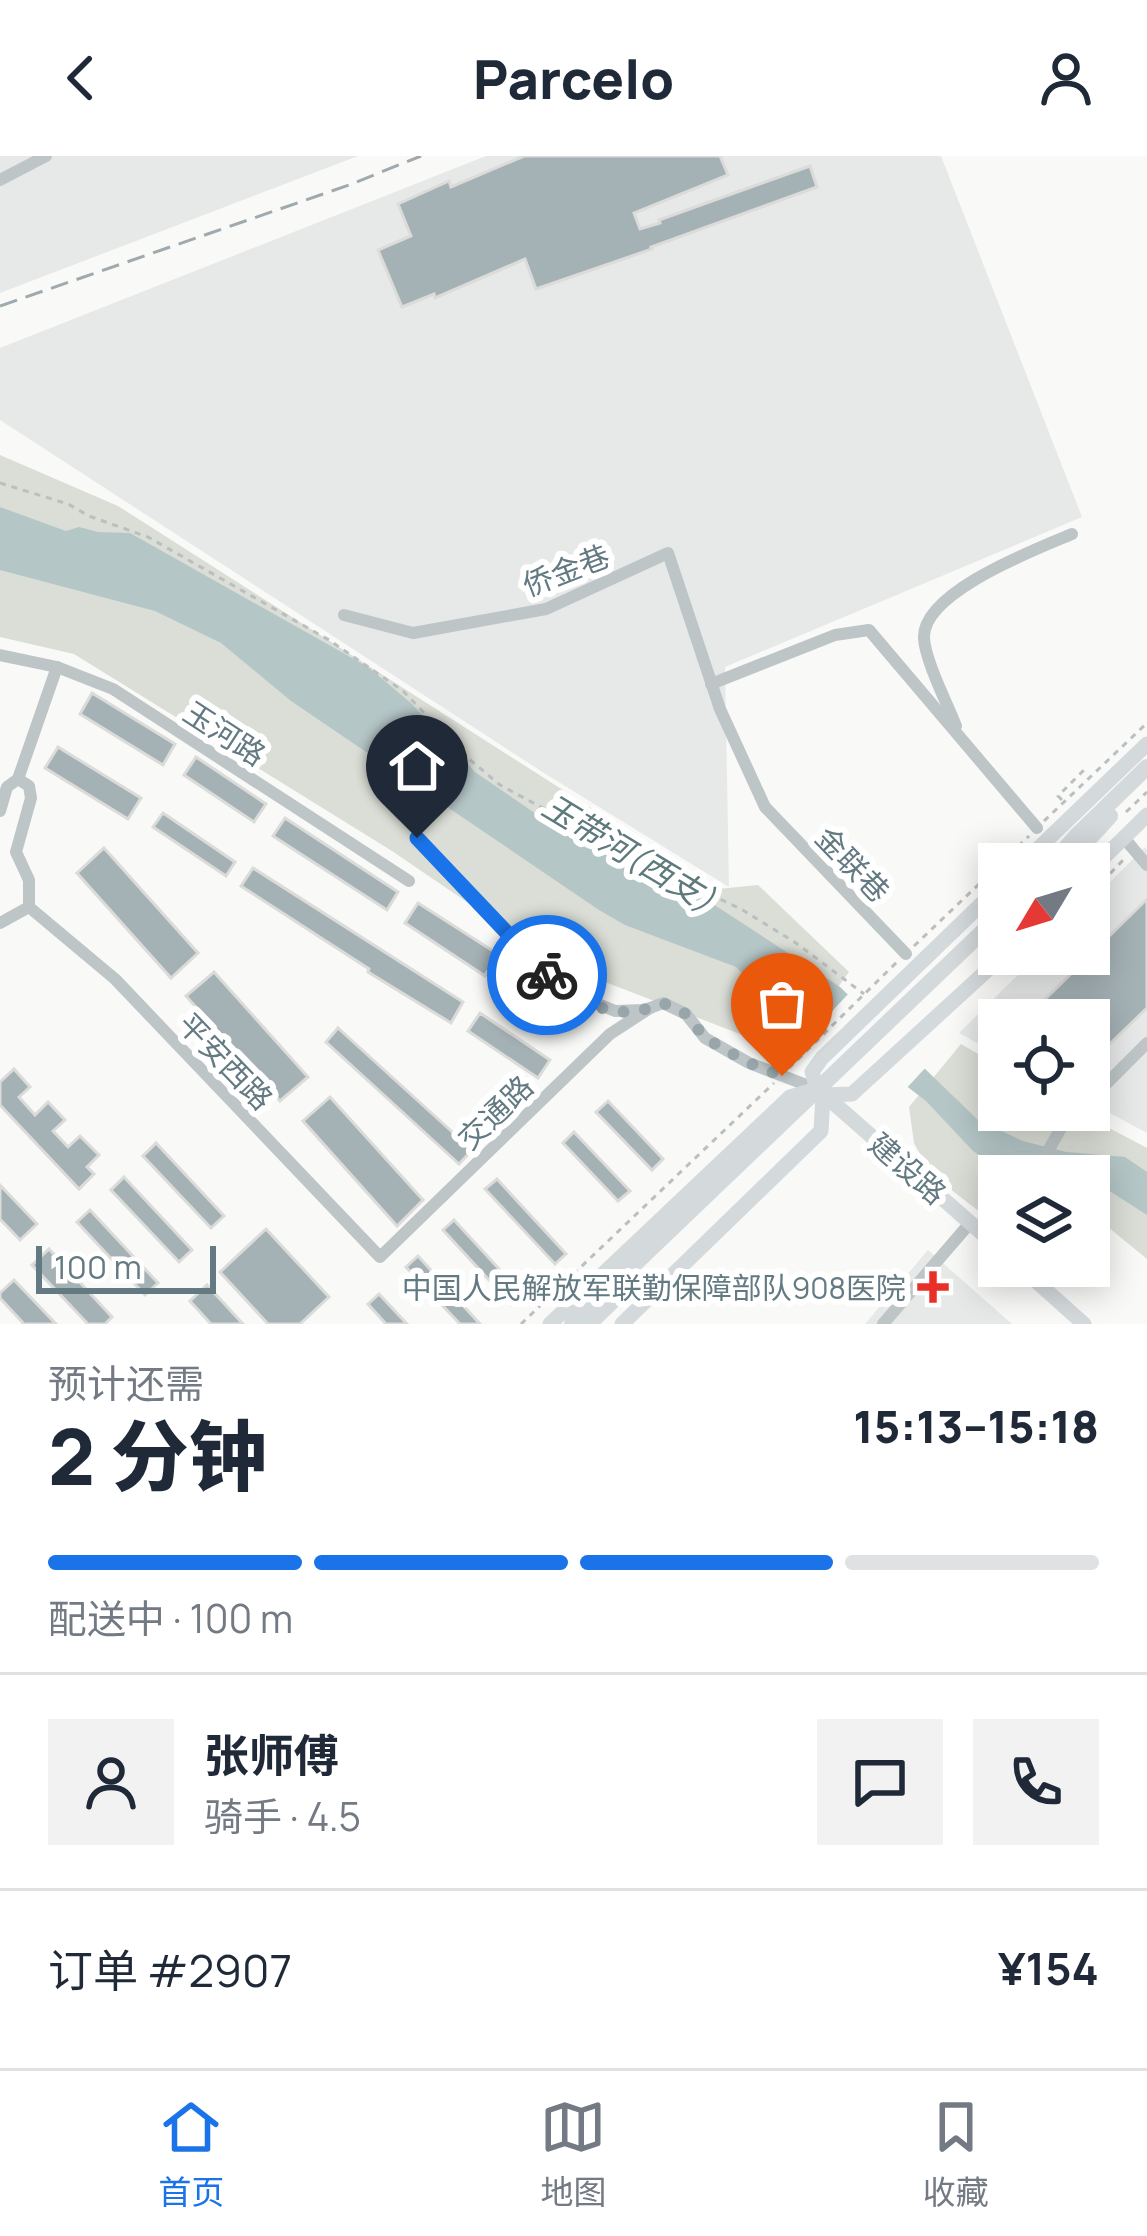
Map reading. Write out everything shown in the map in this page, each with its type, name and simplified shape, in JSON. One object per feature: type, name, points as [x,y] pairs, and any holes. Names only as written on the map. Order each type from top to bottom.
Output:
[{"type":"highway","points":[[1070,843],[1147,767]]},
{"type":"highway","points":[[1086,843],[1147,780]]},
{"type":"highway","points":[[896,1022],[978,938]]},
{"type":"highway","points":[[572,1324],[978,948]]},
{"type":"highway","points":[[589,1324],[820,1092]]},
{"type":"main road","points":[[1044,843],[1147,744]]},
{"type":"main road","points":[[1110,863],[1147,815]]},
{"type":"main road","points":[[622,1324],[821,1132],[820,1092],[812,1072],[978,906]]},
{"type":"main road","points":[[550,1324],[790,1096],[852,1094],[982,975]]},
{"type":"main road","name":"建设路","points":[[820,1092],[978,1229]]},
{"type":"main road","points":[[1043,1287],[1084,1324]]},
{"type":"street","points":[[0,180],[46,156]]},
{"type":"street","points":[[961,738],[924,642],[925,626],[942,604],[986,571],[1072,534]]},
{"type":"street","name":"侨金巷","points":[[344,615],[413,633],[546,609],[668,553],[720,709],[765,807]]},
{"type":"street","points":[[711,684],[835,635],[868,630],[1037,828]]},
{"type":"street","name":"玉河路","points":[[0,655],[58,667],[113,689],[409,881]]},
{"type":"street","points":[[0,811],[7,787],[18,779],[58,667]]},
{"type":"street","points":[[0,923],[29,908],[29,880],[16,853],[31,798],[29,786],[18,779]]},
{"type":"street","name":"金联巷","points":[[765,807],[906,954]]},
{"type":"street","points":[[417,838],[560,988],[615,1011],[663,1003],[686,1014],[705,1038],[749,1063],[820,1092]]},
{"type":"street","points":[[1127,846],[1147,866]]},
{"type":"street","name":"平安西路","points":[[29,908],[115,979],[380,1257]]},
{"type":"street","name":"交通路","points":[[380,1257],[610,1034],[650,1008]]},
{"type":"street","points":[[1110,1080],[1147,1043]]},
{"type":"street","points":[[883,1324],[970,1223]]},
{"type":"path","points":[[0,483],[148,537],[329,640],[403,691],[500,785],[741,909],[864,994]]},
{"type":"path","points":[[1021,843],[1147,723]]},
{"type":"path","points":[[1058,796],[1084,770]]},
{"type":"path","points":[[1127,811],[1147,792]]},
{"type":"path","points":[[1110,863],[1127,846]]},
{"type":"path","points":[[521,1324],[978,884]]},
{"type":"shaded area","points":[[0,156],[358,156],[0,293]]},
{"type":"shaded area","points":[[486,156],[941,156],[1082,517],[725,667],[729,887],[544,773],[0,420],[0,348]]},
{"type":"shaded area","points":[[0,455],[118,506],[718,889],[758,885],[849,972],[789,1053],[556,963],[392,851],[74,654],[0,637]]},
{"type":"shaded area","points":[[0,507],[66,531],[79,527],[130,533],[368,667],[411,703],[475,772],[539,816],[713,904],[840,987],[978,1120],[978,1131],[1002,1131],[1066,1152],[1101,1155],[979,1155],[926,1101],[815,1016],[796,1012],[762,993],[736,967],[625,925],[599,910],[291,701],[221,643],[155,611],[0,570]]},
{"type":"shaded area","points":[[1145,847],[1147,1133],[1110,1113],[1110,999],[993,999],[1018,975],[1110,975],[1110,882]]},
{"type":"shaded area","points":[[978,1014],[978,1043],[959,1033]]},
{"type":"shaded area","points":[[961,1044],[978,1054],[978,1131],[1110,1128],[1147,1148],[1147,1259],[1110,1229],[1110,1155],[978,1155],[978,1211],[931,1174],[914,1143],[909,1107]]},
{"type":"shaded area","points":[[1110,1156],[1125,1157],[1147,1172],[1147,1215],[1111,1192]]},
{"type":"shaded area","name":"中国人民解放军联勤保障部队908医院","points":[[928,1250],[1012,1324],[865,1324]]},
{"type":"pier","points":[[852,990],[928,1065],[904,1091],[818,1026]]},
{"type":"building","points":[[524,156],[720,156],[728,175],[634,213],[640,229],[810,166],[817,187],[536,289],[525,259],[435,298],[434,294],[402,307],[378,250],[411,236],[398,204]]},
{"type":"building","points":[[92,693],[175,744],[163,765],[80,714]]},
{"type":"building","points":[[58,747],[141,798],[128,819],[45,768]]},
{"type":"building","points":[[196,757],[266,804],[254,822],[184,775]]},
{"type":"building","points":[[163,813],[235,862],[226,876],[153,827]]},
{"type":"building","points":[[285,818],[398,892],[387,910],[273,836]]},
{"type":"building","points":[[104,848],[198,953],[171,978],[77,873]]},
{"type":"building","points":[[253,868],[463,1002],[451,1023],[241,886]]},
{"type":"building","points":[[1147,899],[1147,1008],[1110,1044],[1110,999],[1045,999],[1070,975],[1110,975],[1110,935]]},
{"type":"building","points":[[418,903],[537,979],[555,997],[583,1010],[571,1028],[405,923]]},
{"type":"building","points":[[214,972],[308,1077],[280,1101],[186,996]]},
{"type":"building","points":[[480,1013],[550,1060],[538,1078],[468,1031]]},
{"type":"building","points":[[338,1028],[472,1150],[459,1164],[326,1042]]},
{"type":"building","points":[[14,1069],[30,1087],[19,1097],[35,1115],[48,1102],[65,1120],[53,1131],[68,1147],[80,1136],[99,1155],[87,1167],[94,1174],[79,1189],[0,1105],[0,1082]]},
{"type":"building","points":[[330,1097],[423,1200],[397,1226],[303,1121]]},
{"type":"building","points":[[608,1101],[663,1159],[652,1170],[596,1112]]},
{"type":"building","points":[[574,1132],[630,1191],[618,1201],[563,1143]]},
{"type":"building","points":[[156,1143],[224,1216],[211,1228],[143,1156]]},
{"type":"building","points":[[124,1177],[192,1250],[179,1262],[111,1190]]},
{"type":"building","points":[[497,1179],[566,1254],[555,1264],[485,1189]]},
{"type":"building","points":[[0,1185],[37,1224],[20,1240],[0,1219]]},
{"type":"building","points":[[90,1210],[158,1283],[145,1295],[77,1222]]},
{"type":"building","points":[[454,1220],[523,1295],[512,1305],[443,1230]]},
{"type":"building","points":[[266,1229],[329,1297],[300,1324],[268,1324],[220,1272]]},
{"type":"building","points":[[49,1249],[112,1317],[105,1324],[88,1324],[32,1265]]},
{"type":"building","points":[[418,1256],[480,1324],[460,1324],[406,1267]]},
{"type":"building","points":[[14,1280],[56,1324],[24,1324],[0,1298]]},
{"type":"building","points":[[207,1285],[243,1324],[211,1324],[190,1301]]},
{"type":"building","points":[[379,1294],[407,1324],[386,1324],[368,1304]]},
{"type":"railway","points":[[0,306],[421,156]]},
{"type":"way so far","points":[[547,975],[560,988],[615,1011],[645,1010],[663,1003],[686,1014],[705,1038],[782,1076]]},
{"type":"place","name":"中国人民解放军联勤保障部队908医院","points":[[933,1287]]},
{"type":"route","points":[[417,838],[547,975]]},
{"type":"water label","name":"玉带河(西支)","points":[[629,852]]}]
